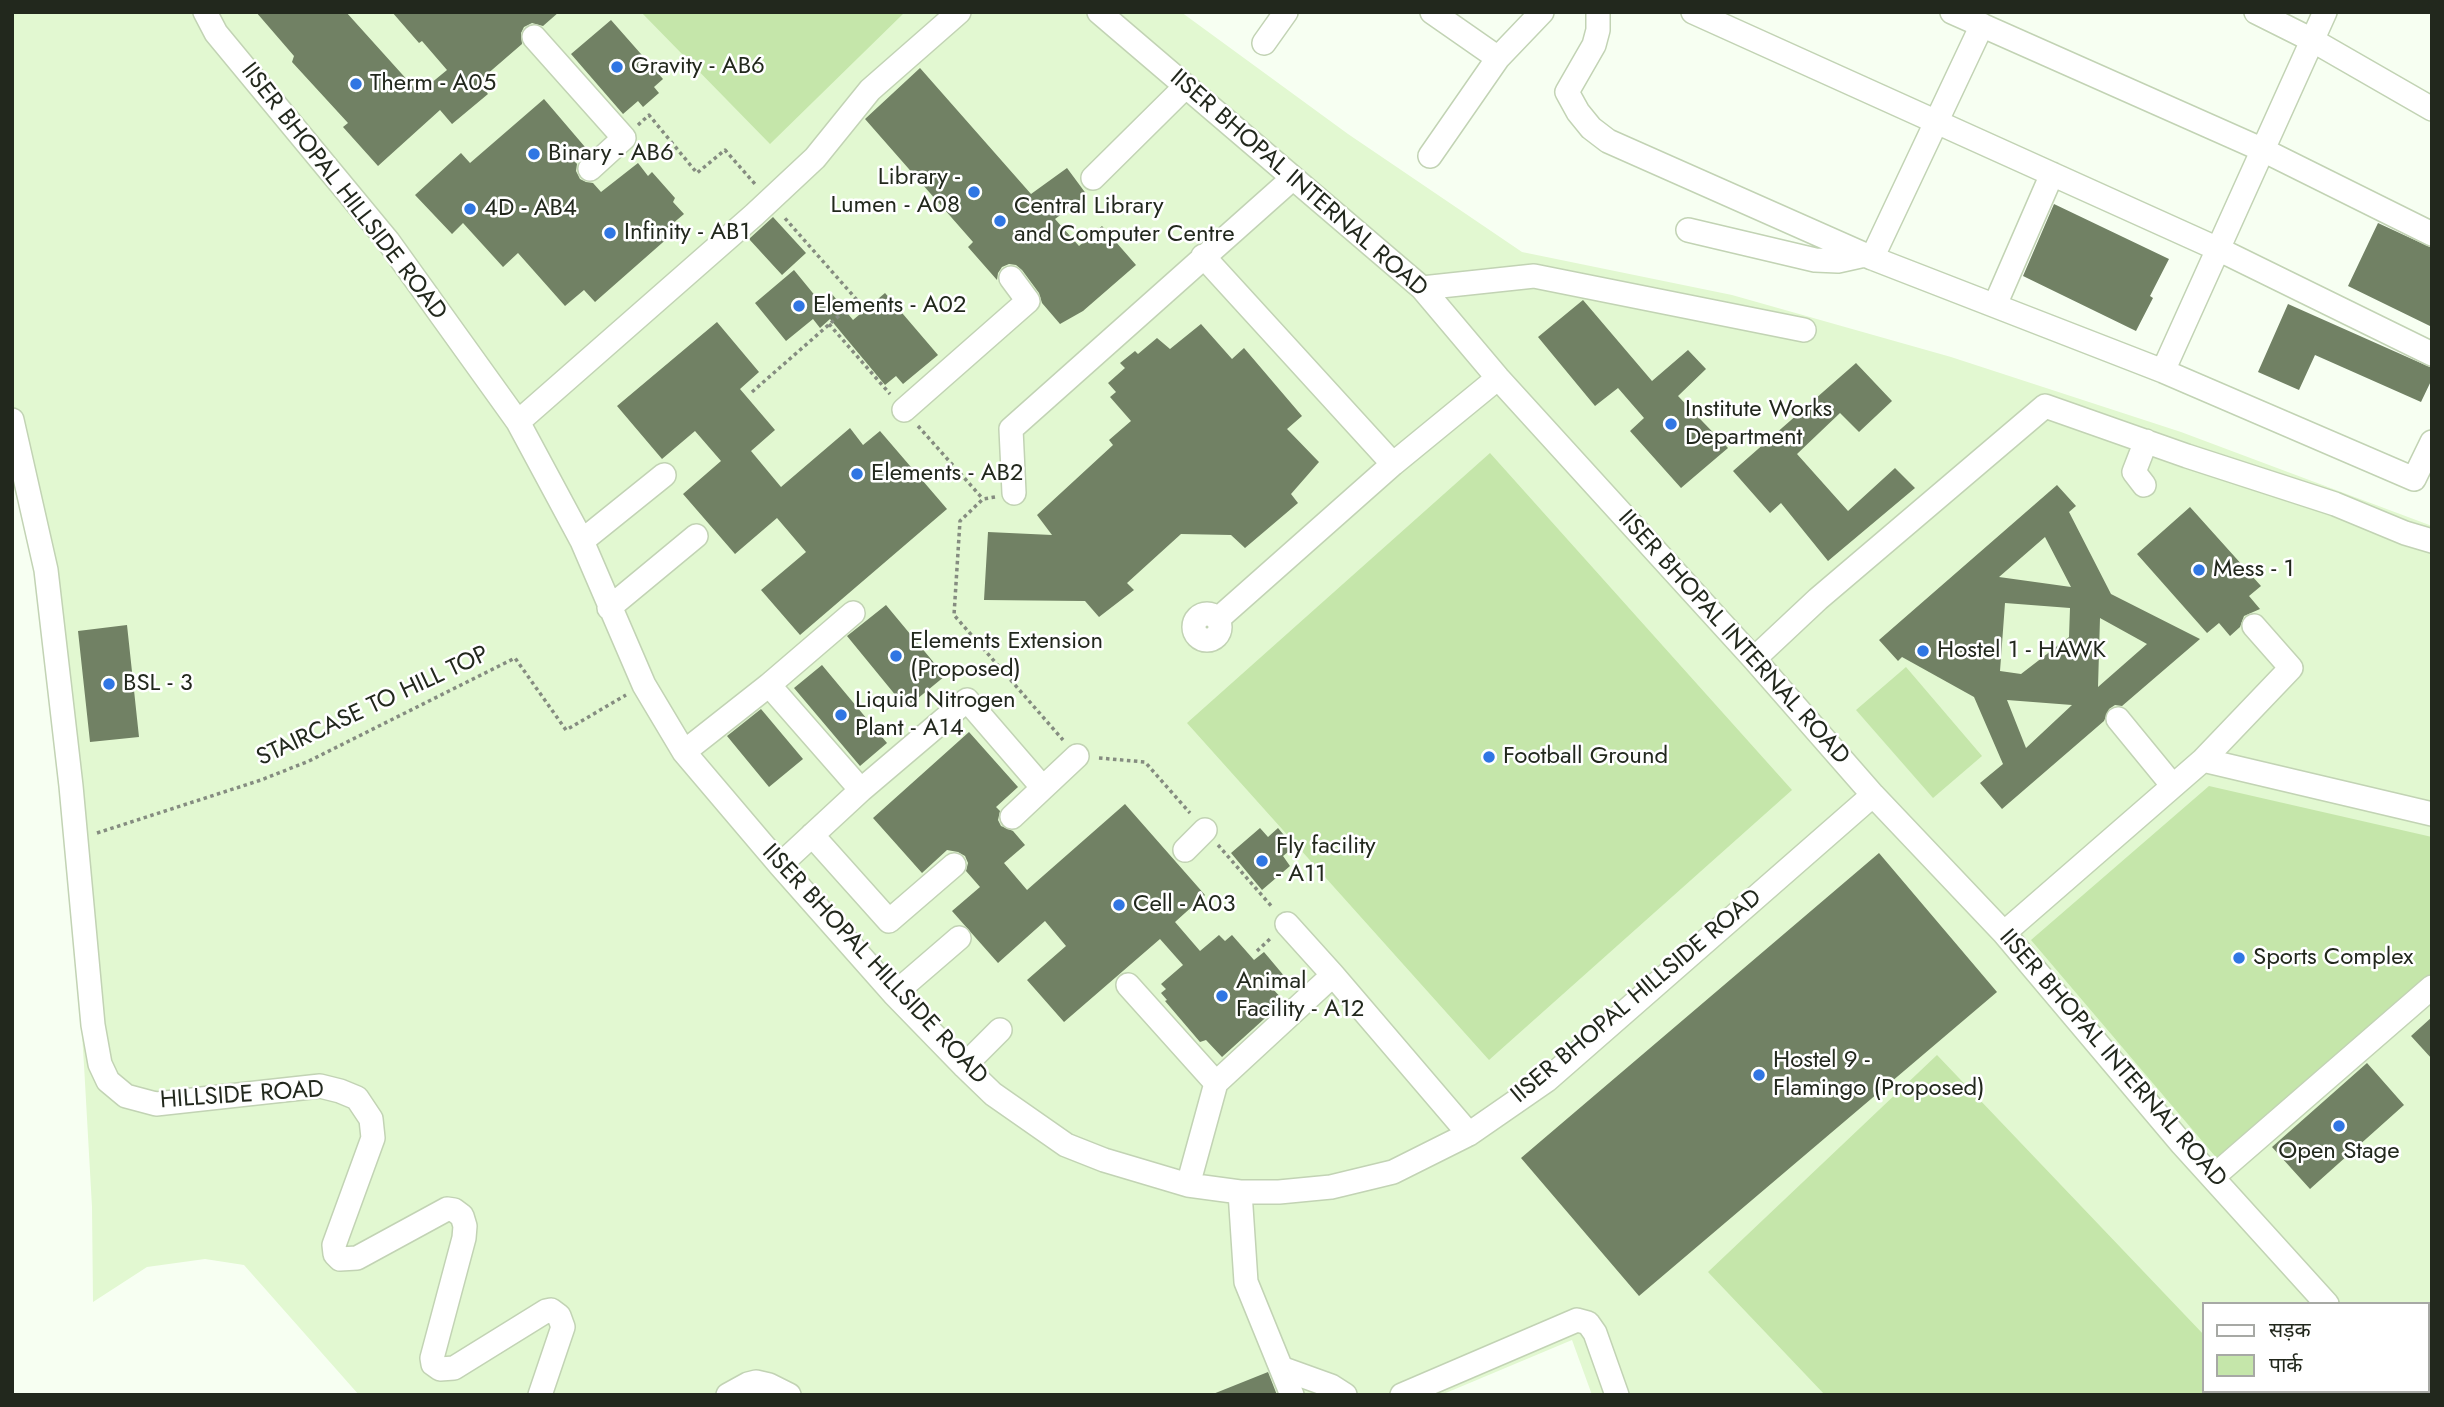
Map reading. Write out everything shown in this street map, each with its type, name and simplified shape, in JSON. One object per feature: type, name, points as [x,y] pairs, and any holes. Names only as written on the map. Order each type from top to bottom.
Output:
[{"type":"street","name":"IISER BHOPAL HILLSIDE ROAD","points":[[205,12],[216,33],[388,241],[518,422],[582,541],[644,685],[684,752],[894,994],[993,1094],[1066,1145],[1104,1160],[1188,1185],[1240,1192],[1279,1192],[1331,1187],[1393,1172],[1469,1134],[1547,1080],[1873,795]]},
{"type":"street","points":[[518,422],[815,158],[870,90],[958,12]]},
{"type":"street","name":"IISER BHOPAL INTERNAL ROAD","points":[[1099,12],[1422,288],[1498,378],[1754,659],[1873,795],[2004,933],[2182,1144],[2325,1302]]},
{"type":"street","points":[[1264,43],[1286,12]]},
{"type":"street","points":[[1432,12],[1498,58]]},
{"type":"street","points":[[1430,156],[1498,58],[1542,12]]},
{"type":"street","points":[[1598,12],[1598,30],[1594,45],[1567,92],[1591,128],[1608,141],[1868,256],[2163,371],[2414,479],[2432,442]]},
{"type":"street","points":[[1693,12],[2218,248],[2432,354]]},
{"type":"street","points":[[1952,12],[2263,150],[2432,234]]},
{"type":"street","points":[[2256,12],[2312,40],[2432,109]]},
{"type":"street","points":[[2163,371],[2325,12]]},
{"type":"street","points":[[1868,256],[1937,121],[1982,25]]},
{"type":"street","points":[[534,37],[585,85],[624,138],[590,169]]},
{"type":"street","points":[[1093,178],[1186,86]]},
{"type":"street","points":[[1995,305],[2052,174]]},
{"type":"street","points":[[1014,493],[1011,429],[1293,178]]},
{"type":"street","points":[[1688,230],[1815,260],[1838,261],[1868,256]]},
{"type":"street","points":[[1203,256],[1394,464]]},
{"type":"street","points":[[1422,288],[1534,276],[1804,330]]},
{"type":"street","points":[[904,410],[1028,301],[1011,278]]},
{"type":"street","points":[[1219,619],[1394,464],[1498,378]]},
{"type":"street","points":[[1754,659],[1818,599],[2045,406],[2335,504],[2405,533],[2432,541]]},
{"type":"street","name":"HILLSIDE ROAD","points":[[12,420],[46,570],[93,1025],[100,1064],[108,1081],[126,1096],[156,1104],[320,1086],[357,1098],[371,1119],[373,1139],[334,1245],[335,1254],[340,1259],[357,1258],[447,1209],[454,1210],[462,1216],[464,1238],[432,1358],[433,1364],[444,1370],[454,1368],[551,1310],[559,1316],[563,1327],[540,1395]]},
{"type":"street","points":[[2144,485],[2134,472],[2146,441]]},
{"type":"street","points":[[582,541],[664,475]]},
{"type":"street","points":[[609,608],[696,537]]},
{"type":"street","points":[[684,752],[769,685],[853,613]]},
{"type":"street","points":[[2004,933],[2203,760],[2291,668],[2254,626]]},
{"type":"street","points":[[769,685],[861,790]]},
{"type":"street","points":[[780,865],[861,790],[967,700],[1043,788]]},
{"type":"street","points":[[2118,719],[2173,786]]},
{"type":"street","points":[[1012,817],[1077,756]]},
{"type":"street","points":[[2203,760],[2432,814]]},
{"type":"street","points":[[1185,850],[1205,830]]},
{"type":"street","points":[[812,835],[889,921],[954,865]]},
{"type":"street","points":[[1287,924],[1469,1134]]},
{"type":"street","points":[[894,994],[959,938]]},
{"type":"street","points":[[1188,1185],[1216,1083],[1333,975]]},
{"type":"street","points":[[1128,985],[1216,1083]]},
{"type":"street","points":[[2213,1177],[2432,987]]},
{"type":"street","points":[[964,1066],[1000,1030]]},
{"type":"street","points":[[1240,1192],[1246,1282],[1292,1395]]},
{"type":"street","points":[[1402,1395],[1577,1320],[1588,1323],[1594,1333],[1616,1395]]},
{"type":"street","points":[[1281,1368],[1331,1385],[1345,1395]]},
{"type":"street","points":[[728,1395],[756,1382],[789,1395]]},
{"type":"path","points":[[983,499],[960,521],[954,615],[1077,756],[1145,762],[1287,924],[1257,951]]},
{"type":"path","name":"STAIRCASE TO HILL TOP","points":[[75,840],[261,780],[309,761],[515,658],[566,730],[644,685]]},
{"type":"shaded area","points":[[12,12],[1181,12],[1348,134],[1522,252],[1732,295],[1951,357],[2181,432],[2432,526],[2432,1395],[1592,1395],[1572,1340],[1441,1395],[359,1395],[244,1265],[205,1259],[147,1267],[93,1302],[92,1207],[76,944],[38,583],[12,453]]},
{"type":"green space","points":[[641,12],[905,12],[770,144]]},
{"type":"green space","name":"Football Ground","points":[[1490,453],[1792,790],[1489,1060],[1187,723]]},
{"type":"green space","points":[[1906,667],[1982,756],[1933,798],[1856,710]]},
{"type":"green space","name":"Sports Complex","points":[[2209,786],[2432,837],[2432,976],[2220,1162],[2031,940]]},
{"type":"green space","points":[[1937,1055],[2202,1333],[2202,1393],[2261,1395],[1825,1395],[1708,1272]]},
{"type":"building","points":[[256,12],[346,12],[419,93],[447,70],[392,12],[559,12],[543,26],[532,23],[524,27],[521,33],[522,44],[478,82],[488,94],[452,124],[440,110],[378,166],[343,127],[348,123],[292,62],[294,56]]},
{"type":"building","name":"Gravity - AB6","points":[[611,20],[663,79],[654,87],[659,93],[643,107],[638,101],[623,114],[571,54]]},
{"type":"building","name":"Library - Lumen - A08","points":[[920,68],[1031,194],[1067,168],[1087,195],[1055,219],[1079,246],[1102,226],[1136,265],[1083,311],[1060,324],[1016,265],[1002,267],[997,280],[968,247],[973,242],[865,119]]},
{"type":"building","points":[[544,99],[585,147],[572,158],[577,164],[576,171],[580,179],[593,183],[601,192],[638,163],[648,176],[652,172],[675,198],[673,202],[684,214],[665,230],[670,236],[595,302],[584,290],[565,306],[518,253],[503,267],[463,223],[452,234],[415,195],[461,153],[470,163]]},
{"type":"building","points":[[2054,204],[2169,259],[2136,331],[2023,276]]},
{"type":"building","name":"Elements - A02","points":[[773,217],[806,253],[782,275],[749,239]]},
{"type":"building","points":[[2378,223],[2432,248],[2432,327],[2348,286]]},
{"type":"building","points":[[794,270],[821,303],[832,294],[853,320],[885,293],[938,355],[903,384],[896,376],[885,385],[830,319],[820,328],[813,319],[786,341],[755,303]]},
{"type":"building","points":[[1583,300],[1652,381],[1688,350],[1706,369],[1678,396],[1728,448],[1681,488],[1630,431],[1644,418],[1618,388],[1595,406],[1538,337]]},
{"type":"building","points":[[2288,304],[2432,368],[2432,379],[2421,402],[2315,355],[2299,390],[2258,372]]},
{"type":"building","name":"Elements - AB2","points":[[717,322],[759,372],[740,389],[775,430],[751,451],[781,487],[850,428],[863,445],[880,431],[947,509],[800,635],[761,590],[806,552],[777,518],[735,554],[683,494],[721,461],[695,431],[662,459],[617,406]]},
{"type":"building","points":[[1201,324],[1232,359],[1244,348],[1302,416],[1287,429],[1319,462],[1291,494],[1298,503],[1245,548],[1231,535],[1181,534],[1127,583],[1134,590],[1099,617],[1085,601],[984,600],[988,532],[1052,535],[1037,515],[1113,445],[1109,440],[1131,421],[1110,397],[1116,392],[1108,383],[1125,368],[1120,363],[1135,351],[1138,354],[1157,338],[1170,349]]},
{"type":"building","points":[[1856,363],[1892,401],[1859,432],[1840,413],[1797,454],[1848,511],[1895,468],[1915,488],[1828,561],[1781,503],[1770,513],[1733,471]]},
{"type":"building","name":"Hostel 1 - HAWK","points":[[2057,485],[2076,506],[2069,512],[2111,594],[2200,639],[2122,706],[2115,705],[2109,709],[2104,721],[2002,809],[1980,783],[2003,764],[1974,697],[1902,657],[1898,661],[1879,640]],"holes":[[[2045,537],[2071,587],[1999,577]],[[2005,603],[2070,608],[2069,637],[2021,674],[2000,671]],[[2100,618],[2147,644],[2098,687]],[[2007,700],[2072,705],[2026,748]]]},
{"type":"building","name":"Mess - 1","points":[[2190,507],[2261,586],[2249,596],[2260,609],[2244,616],[2240,627],[2230,636],[2219,623],[2207,633],[2137,554]]},
{"type":"building","name":"Elements Extension (Proposed)","points":[[886,605],[945,676],[906,708],[847,636]]},
{"type":"building","name":"BSL - 3","points":[[127,625],[139,737],[90,742],[78,631]]},
{"type":"building","name":"Liquid Nitrogen Plant - A14","points":[[822,665],[887,743],[860,766],[794,688]]},
{"type":"building","points":[[761,709],[803,759],[769,787],[727,736]]},
{"type":"building","points":[[969,732],[1018,787],[996,807],[1000,811],[998,820],[1001,826],[1013,831],[1025,845],[1004,863],[1027,890],[1125,804],[1205,895],[1175,922],[1200,951],[1219,935],[1225,941],[1232,935],[1254,960],[1264,952],[1285,977],[1272,988],[1284,1001],[1222,1057],[1206,1040],[1200,1042],[1165,1001],[1167,1000],[1161,993],[1166,989],[1161,984],[1183,965],[1160,939],[1064,1022],[1027,980],[1066,946],[1045,921],[998,963],[952,911],[980,887],[966,871],[968,863],[965,856],[947,850],[922,873],[873,818]]},
{"type":"building","name":"Fly facility - A11","points":[[1260,828],[1268,837],[1278,828],[1294,847],[1283,856],[1290,866],[1262,890],[1231,853]]},
{"type":"building","name":"Hostel 9 - Flamingo (Proposed)","points":[[1879,853],[1997,992],[1639,1296],[1521,1158]]},
{"type":"building","points":[[2432,1017],[2432,1059],[2411,1036]]},
{"type":"building","name":"Open Stage","points":[[2367,1063],[2404,1105],[2310,1189],[2272,1147]]},
{"type":"building","points":[[1268,1372],[1277,1395],[1213,1394]]},
{"type":"place","name":"Gravity - AB6","points":[[617,67]]},
{"type":"place","name":"Therm - A05","points":[[356,84]]},
{"type":"place","name":"Binary - AB6","points":[[534,154]]},
{"type":"place","name":"Library - Lumen - A08","points":[[974,192]]},
{"type":"place","name":"4D - AB4","points":[[470,209]]},
{"type":"place","name":"Central Library and Computer Centre","points":[[1000,221]]},
{"type":"place","name":"Infinity - AB1","points":[[610,233]]},
{"type":"place","name":"Elements - A02","points":[[799,306]]},
{"type":"place","name":"Institute Works Department","points":[[1671,424]]},
{"type":"place","name":"Elements - AB2","points":[[857,474]]},
{"type":"place","name":"Mess - 1","points":[[2199,570]]},
{"type":"place","name":"Hostel 1 - HAWK","points":[[1923,651]]},
{"type":"place","name":"Elements Extension (Proposed)","points":[[896,656]]},
{"type":"place","name":"BSL - 3","points":[[109,684]]},
{"type":"place","name":"Liquid Nitrogen Plant - A14","points":[[841,715]]},
{"type":"place","name":"Football Ground","points":[[1489,757]]},
{"type":"place","name":"Fly facility - A11","points":[[1262,861]]},
{"type":"place","name":"Cell - A03","points":[[1119,905]]},
{"type":"place","name":"Sports Complex","points":[[2239,958]]},
{"type":"place","name":"Animal Facility - A12","points":[[1222,996]]},
{"type":"place","name":"Hostel 9 - Flamingo (Proposed)","points":[[1759,1075]]},
{"type":"place","name":"Open Stage","points":[[2339,1126]]}]
